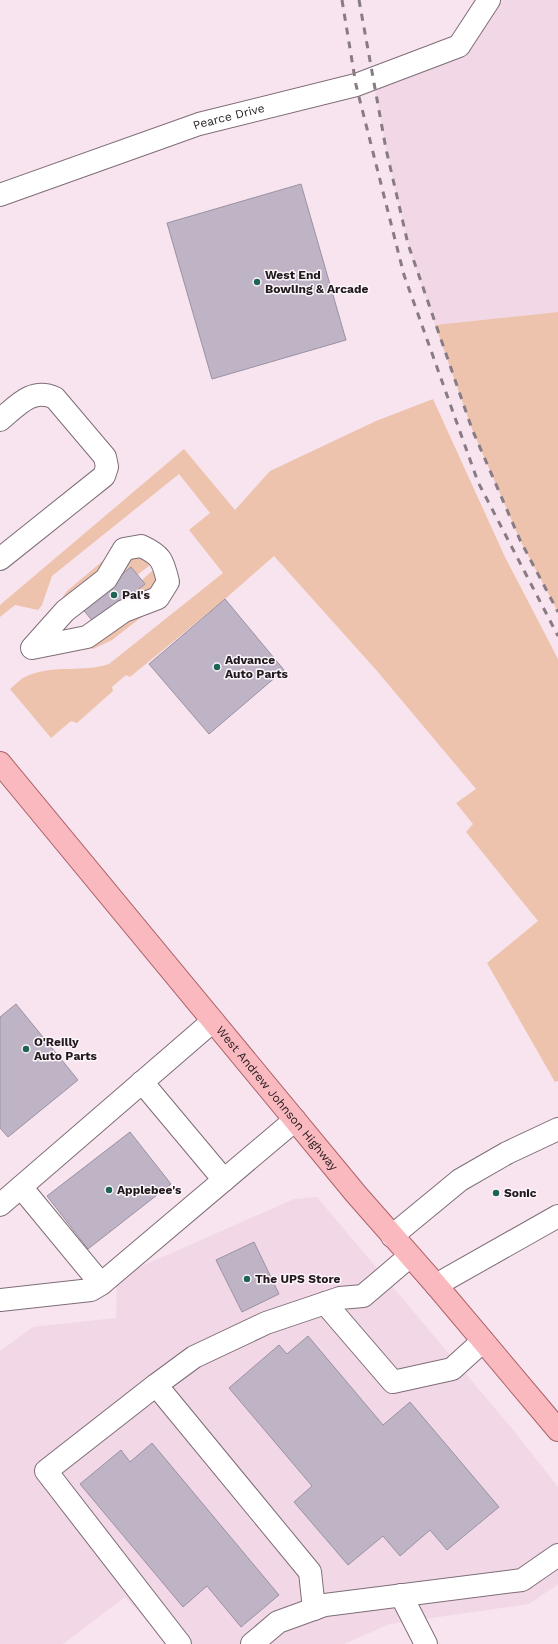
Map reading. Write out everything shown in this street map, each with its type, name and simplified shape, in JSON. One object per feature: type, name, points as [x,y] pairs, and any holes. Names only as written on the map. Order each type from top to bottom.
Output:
[{"type":"main road","name":"West Andrew Johnson Highway","points":[[0,763],[392,1236],[436,1285],[558,1430]]},
{"type":"street","name":"Pearce Drive","points":[[0,194],[199,124],[356,85],[459,46],[489,0]]},
{"type":"street","points":[[0,420],[30,396],[48,394],[55,398],[105,457],[107,467],[104,476],[0,559]]},
{"type":"street","points":[[140,546],[155,552],[164,565],[168,582],[158,598],[124,611],[87,637],[32,648],[65,611],[106,579],[124,549],[140,546]]},
{"type":"street","points":[[0,1205],[213,1021]]},
{"type":"street","points":[[142,1082],[224,1180]]},
{"type":"street","points":[[0,1300],[91,1290],[101,1284],[295,1120]]},
{"type":"street","points":[[392,1236],[460,1180],[507,1153],[558,1129]]},
{"type":"street","points":[[21,1187],[101,1284]]},
{"type":"street","points":[[436,1285],[558,1216]]},
{"type":"street","points":[[180,1644],[46,1471],[194,1357],[266,1323],[340,1298],[363,1296],[410,1256]]},
{"type":"street","points":[[325,1303],[393,1382],[452,1369],[483,1341]]},
{"type":"street","points":[[156,1385],[310,1572],[314,1609]]},
{"type":"street","points":[[252,1644],[278,1622],[325,1605],[522,1580],[558,1556]]},
{"type":"street","points":[[401,1595],[426,1644]]},
{"type":"shaded area","points":[[489,0],[558,0],[558,312],[435,325],[408,244],[386,149],[373,79],[459,46]]},
{"type":"shaded area","points":[[558,312],[558,612],[520,540],[472,429],[435,325]]},
{"type":"shaded area","points":[[433,399],[505,557],[558,659],[558,1081],[555,1082],[487,963],[538,921],[466,832],[473,824],[456,803],[476,789],[377,671],[274,556],[225,599],[130,677],[126,675],[112,687],[113,691],[77,723],[71,721],[51,738],[10,689],[23,678],[37,672],[58,669],[99,667],[109,664],[223,573],[189,530],[210,513],[179,474],[52,576],[42,605],[38,610],[15,605],[0,617],[0,605],[184,449],[235,510],[270,471],[376,421]]},
{"type":"shaded area","points":[[134,557],[142,558],[150,563],[149,566],[137,575],[131,567],[111,583],[129,559]]},
{"type":"shaded area","points":[[105,559],[108,564],[60,601],[67,591]]},
{"type":"shaded area","points":[[152,571],[156,571],[159,579],[154,590],[133,601],[131,596],[144,584],[142,580]]},
{"type":"shaded area","points":[[148,612],[112,640],[93,649],[89,647],[130,617]]},
{"type":"shaded area","points":[[317,1197],[514,1431],[558,1487],[558,1584],[529,1604],[390,1624],[344,1644],[168,1644],[125,1597],[63,1644],[0,1644],[0,1351],[33,1327],[116,1318],[117,1277],[294,1199]]},
{"type":"building","name":"West End Bowling & Arcade","points":[[301,184],[346,340],[212,379],[167,223]]},
{"type":"building","name":"Pal's","points":[[131,567],[145,584],[95,624],[81,607]]},
{"type":"building","name":"Advance Auto Parts","points":[[225,599],[284,670],[209,734],[149,664]]},
{"type":"building","name":"O'Reilly Auto Parts","points":[[16,1004],[78,1080],[8,1137],[0,1128],[0,1017]]},
{"type":"building","name":"Applebee's","points":[[130,1132],[171,1184],[88,1249],[47,1196]]},
{"type":"building","points":[[254,1242],[279,1294],[242,1312],[216,1260]]},
{"type":"building","points":[[308,1336],[383,1425],[410,1402],[499,1507],[447,1550],[430,1530],[400,1556],[383,1536],[348,1565],[294,1502],[312,1486],[229,1388],[279,1345],[287,1354]]},
{"type":"building","points":[[152,1443],[279,1595],[241,1627],[207,1586],[183,1607],[80,1484],[121,1450],[130,1462]]},
{"type":"railway","points":[[342,0],[356,85],[404,275],[478,482],[558,636]]},
{"type":"railway","points":[[359,0],[386,149],[408,244],[472,429],[520,540],[558,612]]},
{"type":"place","name":"West End Bowling & Arcade","points":[[257,282]]},
{"type":"place","name":"Pal's","points":[[114,595]]},
{"type":"place","name":"Advance Auto Parts","points":[[217,667]]},
{"type":"place","name":"O'Reilly Auto Parts","points":[[26,1049]]},
{"type":"place","name":"Applebee's","points":[[109,1190]]},
{"type":"place","name":"Sonic","points":[[496,1193]]},
{"type":"place","name":"The UPS Store","points":[[247,1279]]}]
